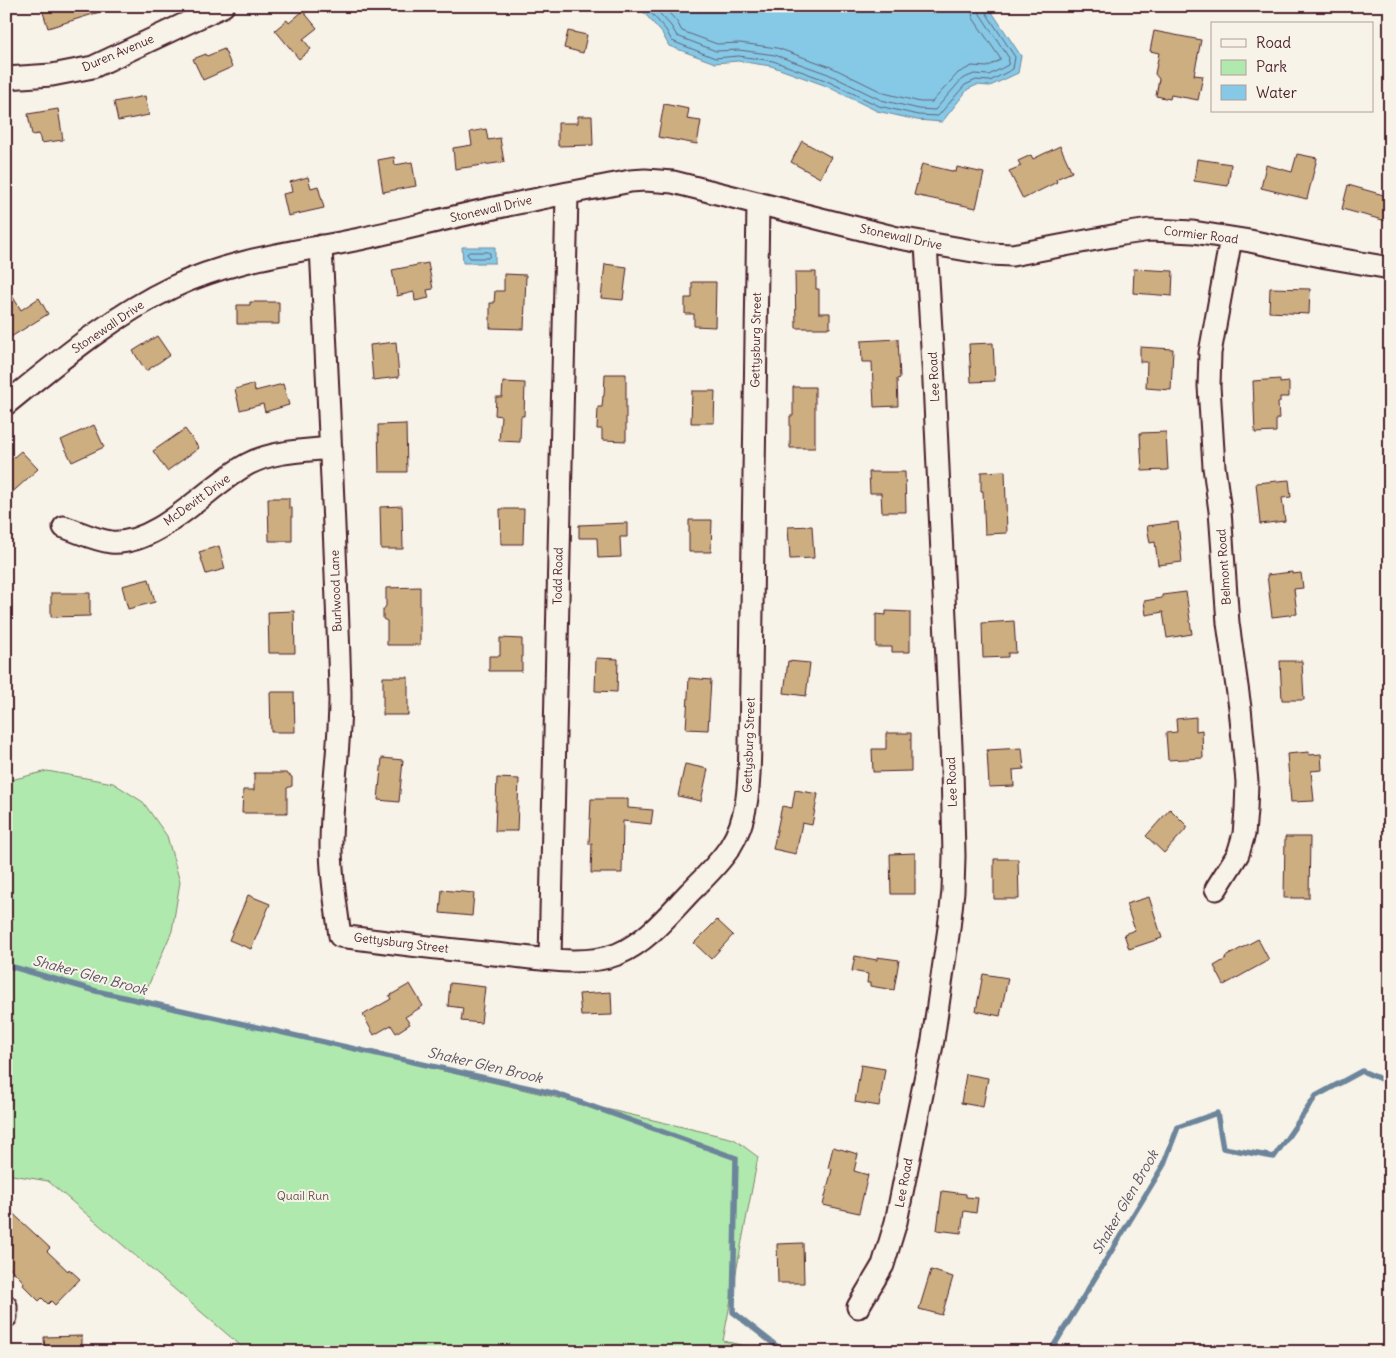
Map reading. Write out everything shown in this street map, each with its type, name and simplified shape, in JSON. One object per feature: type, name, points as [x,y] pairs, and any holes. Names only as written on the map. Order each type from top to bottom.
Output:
[{"type":"street","name":"Duren Avenue","points":[[6,78],[52,75],[93,67],[223,6]]},
{"type":"street","name":"Stonewall Drive","points":[[6,404],[69,353],[113,322],[193,278],[257,259],[630,181],[661,180],[892,237],[990,254],[1012,255]]},
{"type":"street","name":"Todd Road","points":[[550,959],[567,194]]},
{"type":"street","name":"Gettysburg Street","points":[[340,936],[550,959],[595,961],[620,953],[657,926],[715,866],[731,845],[742,820],[749,785],[758,203]]},
{"type":"street","name":"Cormier Road","points":[[1012,255],[1150,230],[1193,232],[1231,238],[1390,268]]},
{"type":"street","name":"Belmont Road","points":[[1216,889],[1238,854],[1244,834],[1247,782],[1240,708],[1228,623],[1209,386],[1210,353],[1231,238]]},
{"type":"street","name":"Lee Road","points":[[858,1307],[883,1265],[896,1222],[933,1040],[953,891],[952,768],[926,244]]},
{"type":"street","name":"Burlwood Lane","points":[[321,246],[340,694],[331,847],[340,936]]},
{"type":"street","name":"McDevitt Drive","points":[[64,527],[105,541],[131,541],[168,522],[239,470],[254,462],[270,456],[331,448]]},
{"type":"street","points":[[6,1306],[6,1317]]},
{"type":"green space","name":"Quail Run","points":[[47,771],[113,783],[143,802],[167,836],[180,882],[172,931],[142,1000],[734,1139],[758,1157],[723,1341],[772,1352],[248,1352],[48,1181],[6,1174],[6,784],[11,780]]},
{"type":"water","points":[[638,6],[988,6],[1021,56],[1018,73],[990,86],[977,85],[968,89],[942,122],[917,120],[877,111],[824,85],[771,66],[738,61],[715,63],[669,46],[662,33]]},
{"type":"water","points":[[462,247],[495,247],[495,263],[463,263]]},
{"type":"building","points":[[41,6],[105,6],[106,10],[48,28]]},
{"type":"building","points":[[303,11],[317,28],[303,39],[311,49],[299,59],[275,30],[287,20],[289,23]]},
{"type":"building","points":[[568,31],[587,35],[583,53],[564,48]]},
{"type":"building","points":[[1154,31],[1201,40],[1194,75],[1203,76],[1198,100],[1171,95],[1170,99],[1156,96],[1159,79],[1155,74],[1159,53],[1150,51]]},
{"type":"building","points":[[224,49],[232,67],[203,80],[193,59]]},
{"type":"building","points":[[145,96],[149,115],[118,121],[114,102]]},
{"type":"building","points":[[664,104],[689,109],[687,119],[701,121],[697,144],[658,137]]},
{"type":"building","points":[[58,109],[63,140],[41,143],[39,134],[32,135],[28,114]]},
{"type":"building","points":[[578,116],[592,116],[593,145],[558,146],[558,123],[578,123]]},
{"type":"building","points":[[486,129],[488,140],[500,138],[504,162],[455,169],[453,148],[472,145],[470,132]]},
{"type":"building","points":[[802,141],[831,157],[820,178],[791,162]]},
{"type":"building","points":[[1060,146],[1072,172],[1056,179],[1057,182],[1023,199],[1009,171],[1021,166],[1018,161],[1031,155],[1033,159]]},
{"type":"building","points":[[1297,154],[1317,158],[1307,199],[1261,188],[1266,165],[1292,172]]},
{"type":"building","points":[[394,157],[395,165],[412,162],[416,186],[383,192],[378,160]]},
{"type":"building","points":[[1197,159],[1231,164],[1228,186],[1194,181]]},
{"type":"building","points":[[922,164],[956,172],[957,167],[984,173],[976,208],[914,195]]},
{"type":"building","points":[[308,177],[311,188],[318,186],[324,208],[288,216],[283,194],[292,192],[290,182]]},
{"type":"building","points":[[1348,185],[1387,196],[1386,199],[1390,200],[1390,222],[1342,209]]},
{"type":"building","points":[[428,263],[433,289],[427,290],[429,298],[415,301],[414,292],[397,296],[392,270]]},
{"type":"building","points":[[605,264],[627,267],[623,300],[601,298]]},
{"type":"building","points":[[1134,269],[1173,271],[1172,296],[1133,293]]},
{"type":"building","points":[[795,272],[816,272],[816,289],[819,289],[819,313],[830,313],[830,328],[796,328]]},
{"type":"building","points":[[504,274],[526,275],[524,329],[490,328],[490,303],[494,303],[495,291],[504,291]]},
{"type":"building","points":[[692,282],[716,282],[715,327],[694,326],[694,314],[685,314],[685,298],[692,298]]},
{"type":"building","points":[[6,286],[21,310],[39,298],[48,314],[6,340]]},
{"type":"building","points":[[1270,288],[1310,289],[1309,314],[1269,312]]},
{"type":"building","points":[[250,302],[279,302],[279,324],[237,324],[237,305],[250,305]]},
{"type":"building","points":[[157,336],[170,355],[146,371],[133,351]]},
{"type":"building","points":[[898,339],[900,378],[897,379],[898,406],[874,407],[872,362],[862,362],[861,341]]},
{"type":"building","points":[[396,342],[399,377],[373,380],[370,345]]},
{"type":"building","points":[[993,343],[995,381],[971,382],[969,344]]},
{"type":"building","points":[[1140,347],[1173,349],[1171,390],[1146,388],[1147,362],[1140,362]]},
{"type":"building","points":[[605,374],[626,374],[626,441],[602,440],[602,429],[597,429],[598,407],[602,407],[604,396]]},
{"type":"building","points":[[1280,379],[1280,383],[1289,382],[1289,397],[1280,397],[1280,402],[1278,403],[1279,419],[1276,419],[1276,432],[1255,433],[1253,381]]},
{"type":"building","points":[[503,382],[525,383],[524,416],[521,416],[520,442],[499,441],[501,416],[495,415],[496,397],[502,397]]},
{"type":"building","points":[[253,384],[255,391],[283,384],[289,405],[265,412],[263,404],[240,410],[235,389]]},
{"type":"building","points":[[793,387],[815,387],[815,448],[790,448],[790,416],[793,416]]},
{"type":"building","points":[[692,391],[715,391],[714,423],[691,423]]},
{"type":"building","points":[[406,424],[407,472],[379,472],[378,425]]},
{"type":"building","points":[[94,425],[104,447],[72,462],[61,440]]},
{"type":"building","points":[[185,429],[199,448],[167,471],[153,451]]},
{"type":"building","points":[[1166,432],[1168,470],[1142,471],[1140,433]]},
{"type":"building","points":[[21,451],[38,469],[6,498],[6,464]]},
{"type":"building","points":[[1005,471],[1007,533],[985,534],[981,472]]},
{"type":"building","points":[[869,472],[905,472],[906,512],[882,512],[881,493],[870,493]]},
{"type":"building","points":[[1289,480],[1291,497],[1282,498],[1285,521],[1260,524],[1256,483]]},
{"type":"building","points":[[268,498],[289,498],[289,508],[292,508],[292,541],[269,541]]},
{"type":"building","points":[[402,506],[403,549],[381,549],[380,507]]},
{"type":"building","points":[[500,509],[524,509],[523,544],[501,544]]},
{"type":"building","points":[[689,520],[712,520],[711,552],[689,552]]},
{"type":"building","points":[[1178,522],[1182,562],[1158,565],[1155,542],[1150,543],[1147,526]]},
{"type":"building","points":[[627,523],[627,537],[620,537],[621,557],[598,558],[597,538],[579,538],[579,525]]},
{"type":"building","points":[[812,526],[814,558],[790,559],[788,527]]},
{"type":"building","points":[[219,546],[225,569],[206,574],[199,552]]},
{"type":"building","points":[[1292,572],[1292,574],[1301,573],[1303,588],[1294,589],[1297,614],[1272,617],[1267,575]]},
{"type":"building","points":[[149,579],[155,602],[128,609],[122,586]]},
{"type":"building","points":[[420,587],[420,645],[387,645],[387,621],[383,619],[383,610],[386,606],[386,588]]},
{"type":"building","points":[[1186,592],[1192,634],[1167,638],[1163,612],[1146,615],[1144,601],[1162,598],[1162,595]]},
{"type":"building","points":[[51,593],[90,593],[90,616],[51,617]]},
{"type":"building","points":[[294,611],[295,653],[269,653],[268,612]]},
{"type":"building","points":[[886,611],[910,612],[910,652],[892,652],[892,647],[876,647],[876,614],[886,615]]},
{"type":"building","points":[[1014,621],[1016,653],[1008,653],[1008,657],[983,658],[982,623]]},
{"type":"building","points":[[500,638],[522,639],[522,671],[489,671],[489,656],[500,656]]},
{"type":"building","points":[[596,658],[618,659],[617,692],[595,691]]},
{"type":"building","points":[[788,661],[810,663],[806,696],[784,693]]},
{"type":"building","points":[[1280,661],[1302,661],[1304,700],[1282,700]]},
{"type":"building","points":[[383,677],[408,677],[408,715],[383,715]]},
{"type":"building","points":[[689,678],[711,680],[708,730],[686,729]]},
{"type":"building","points":[[270,692],[294,692],[295,732],[271,732]]},
{"type":"building","points":[[1196,717],[1196,731],[1202,730],[1203,758],[1168,760],[1166,733],[1177,732],[1176,719]]},
{"type":"building","points":[[886,733],[911,733],[911,771],[873,772],[872,749],[886,749]]},
{"type":"building","points":[[1022,748],[1024,769],[1013,770],[1014,786],[989,787],[987,750]]},
{"type":"building","points":[[1309,752],[1309,755],[1321,754],[1322,770],[1311,771],[1314,801],[1291,802],[1287,754]]},
{"type":"building","points":[[382,758],[403,760],[399,802],[378,800]]},
{"type":"building","points":[[685,764],[708,769],[701,801],[678,796]]},
{"type":"building","points":[[254,773],[286,773],[292,777],[292,786],[287,788],[287,813],[242,813],[243,790],[254,790]]},
{"type":"building","points":[[497,778],[519,779],[517,831],[495,831]]},
{"type":"building","points":[[795,790],[818,794],[812,825],[802,823],[796,854],[773,849],[782,806],[792,808]]},
{"type":"building","points":[[591,799],[628,799],[628,808],[653,810],[651,824],[623,821],[622,873],[591,873],[592,844],[589,844]]},
{"type":"building","points":[[1170,809],[1188,827],[1164,853],[1146,836]]},
{"type":"building","points":[[1285,837],[1310,837],[1309,898],[1284,898]]},
{"type":"building","points":[[915,853],[915,894],[891,894],[890,854]]},
{"type":"building","points":[[994,859],[1018,859],[1019,899],[994,899]]},
{"type":"building","points":[[442,890],[474,893],[472,916],[440,913]]},
{"type":"building","points":[[248,895],[270,904],[251,949],[229,940]]},
{"type":"building","points":[[1149,897],[1162,938],[1129,949],[1124,934],[1135,930],[1126,904]]},
{"type":"building","points":[[717,920],[733,935],[711,959],[694,943]]},
{"type":"building","points":[[1258,939],[1269,960],[1224,985],[1214,966],[1226,959],[1225,957]]},
{"type":"building","points":[[855,956],[877,960],[877,957],[899,960],[894,990],[870,986],[870,983],[867,983],[868,974],[852,971]]},
{"type":"building","points":[[983,974],[1008,978],[1000,1016],[976,1011]]},
{"type":"building","points":[[450,983],[485,987],[481,1023],[461,1021],[463,1008],[448,1006]]},
{"type":"building","points":[[410,984],[423,1006],[405,1017],[410,1024],[396,1033],[391,1025],[374,1035],[363,1015],[391,999],[389,996]]},
{"type":"building","points":[[611,992],[612,1015],[581,1016],[579,994]]},
{"type":"building","points":[[861,1065],[885,1069],[879,1106],[855,1102]]},
{"type":"building","points":[[966,1074],[988,1078],[983,1107],[961,1103]]},
{"type":"building","points":[[833,1147],[858,1154],[854,1171],[868,1175],[859,1213],[823,1205],[832,1169],[828,1168]]},
{"type":"building","points":[[942,1191],[966,1194],[966,1197],[978,1198],[976,1213],[964,1211],[961,1233],[937,1230]]},
{"type":"building","points":[[6,1207],[50,1248],[47,1251],[68,1271],[69,1269],[80,1279],[55,1305],[51,1301],[48,1304],[42,1298],[39,1301],[6,1264]]},
{"type":"building","points":[[803,1243],[804,1283],[778,1283],[777,1244]]},
{"type":"building","points":[[931,1270],[953,1277],[942,1315],[919,1309]]},
{"type":"building","points":[[82,1336],[82,1352],[45,1352],[44,1337]]},
{"type":"waterway","name":"Shaker Glen Brook","points":[[6,965],[96,991],[557,1094],[736,1158],[733,1312],[779,1348],[788,1352]]},
{"type":"waterway","name":"Shaker Glen Brook","points":[[1050,1352],[1163,1166],[1178,1127],[1217,1113],[1223,1148],[1274,1157],[1316,1096],[1362,1071],[1390,1083]]}]
